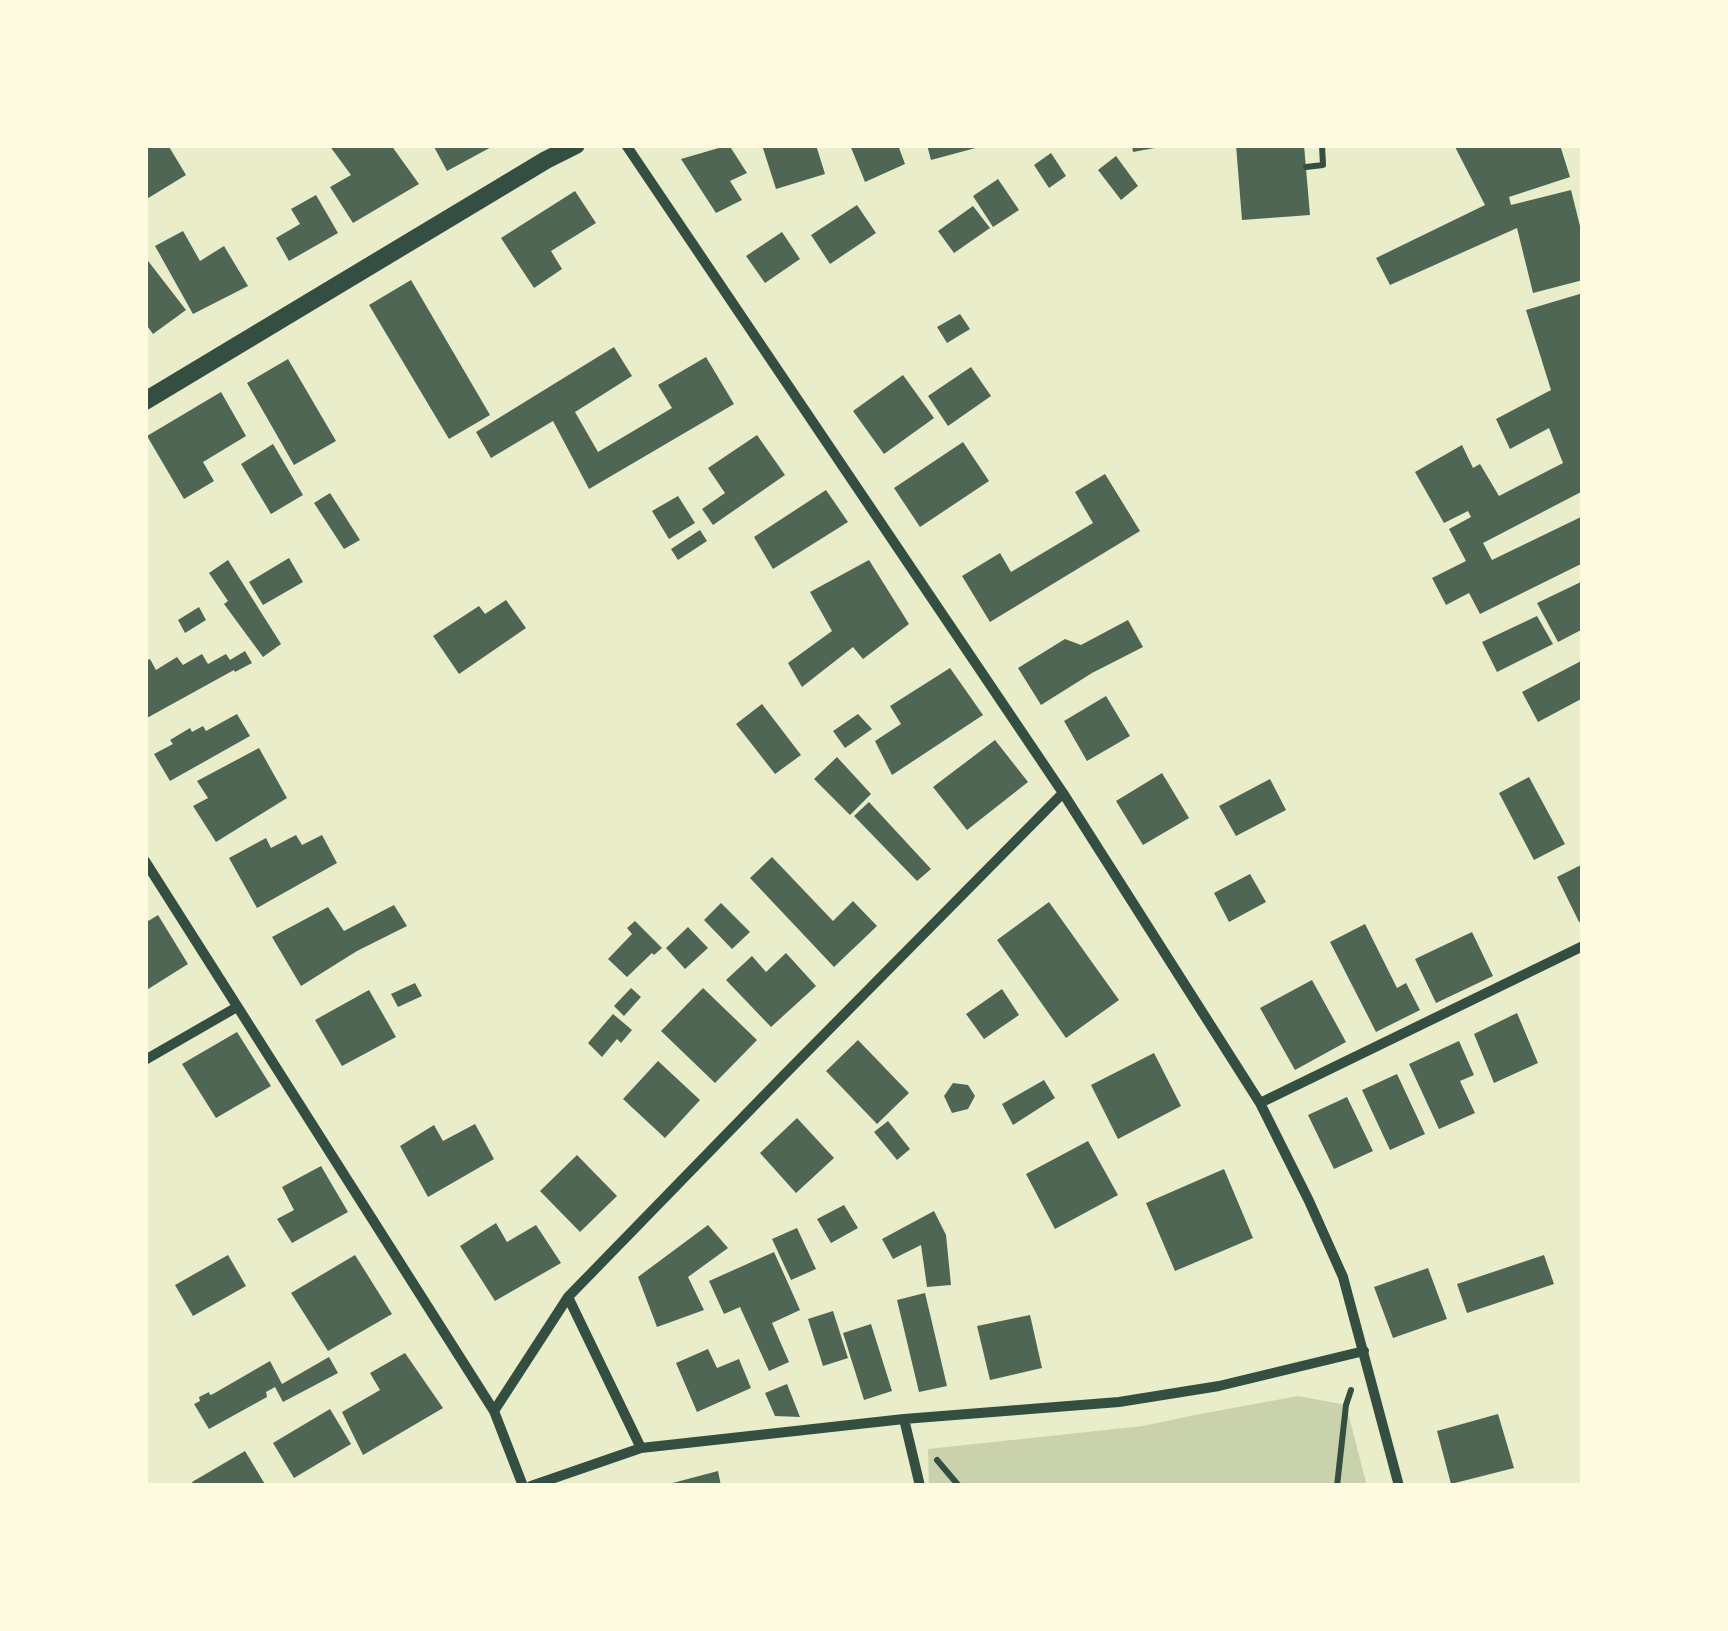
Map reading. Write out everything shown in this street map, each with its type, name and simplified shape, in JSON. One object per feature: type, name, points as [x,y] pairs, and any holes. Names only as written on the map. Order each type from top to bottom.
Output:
[{"type":"street","points":[[145,402],[576,145]]},
{"type":"street","points":[[626,145],[1063,793],[1260,1103],[1343,1277],[1399,1486]]},
{"type":"street","points":[[494,1411],[568,1297],[1063,793]]},
{"type":"street","points":[[145,861],[494,1411],[523,1486]]},
{"type":"street","points":[[1260,1103],[1583,946]]},
{"type":"street","points":[[145,1060],[237,1007]]},
{"type":"street","points":[[568,1297],[640,1448]]},
{"type":"street","points":[[531,1486],[640,1448],[1119,1402],[1219,1386],[1364,1351]]},
{"type":"street","points":[[904,1420],[920,1486]]},
{"type":"path","points":[[1306,167],[1323,165],[1322,145]]},
{"type":"path","points":[[1337,1486],[1346,1404],[1364,1351]]},
{"type":"green space","points":[[1298,1396],[1346,1405],[1367,1486],[929,1486],[928,1449],[1143,1426]]},
{"type":"building","points":[[145,145],[168,145],[186,175],[145,200]]},
{"type":"building","points":[[329,145],[391,145],[419,184],[353,223],[330,187],[351,175]]},
{"type":"building","points":[[433,145],[495,145],[447,171]]},
{"type":"building","points":[[729,145],[747,173],[730,181],[742,200],[716,213],[681,159]]},
{"type":"building","points":[[762,145],[816,145],[825,174],[776,189]]},
{"type":"building","points":[[850,145],[898,145],[905,164],[865,182]]},
{"type":"building","points":[[927,145],[983,145],[983,146],[931,160]]},
{"type":"building","points":[[1132,145],[1160,145],[1160,147],[1133,152]]},
{"type":"building","points":[[1236,145],[1304,145],[1310,215],[1242,220]]},
{"type":"building","points":[[1454,145],[1560,145],[1570,177],[1509,197],[1511,205],[1571,190],[1583,238],[1583,280],[1533,293],[1517,228],[1390,285],[1376,258],[1485,205]]},
{"type":"building","points":[[1051,153],[1066,176],[1049,188],[1034,165]]},
{"type":"building","points":[[1116,156],[1138,186],[1121,200],[1098,170]]},
{"type":"building","points":[[998,179],[1019,210],[993,227],[973,196]]},
{"type":"building","points":[[575,191],[596,223],[551,251],[562,269],[534,288],[501,238]]},
{"type":"building","points":[[316,195],[338,233],[289,261],[276,238],[300,224],[291,209]]},
{"type":"building","points":[[857,205],[876,233],[830,264],[811,235]]},
{"type":"building","points":[[973,206],[990,228],[954,253],[938,231]]},
{"type":"building","points":[[183,231],[200,261],[224,246],[248,286],[193,314],[155,246]]},
{"type":"building","points":[[782,232],[800,259],[765,283],[746,256]]},
{"type":"building","points":[[145,257],[186,310],[153,334],[145,323]]},
{"type":"building","points":[[411,280],[490,415],[449,439],[369,305]]},
{"type":"building","points":[[1583,293],[1583,491],[1483,543],[1492,560],[1583,516],[1583,563],[1480,614],[1469,593],[1446,605],[1432,578],[1466,561],[1449,529],[1471,517],[1468,511],[1444,523],[1415,472],[1462,445],[1473,468],[1480,464],[1499,496],[1563,463],[1549,428],[1510,449],[1496,419],[1551,390],[1526,310]]},
{"type":"building","points":[[960,314],[970,329],[947,343],[937,327]]},
{"type":"building","points":[[614,347],[632,376],[575,412],[598,452],[672,408],[658,385],[706,357],[734,404],[589,489],[553,421],[491,458],[476,432]]},
{"type":"building","points":[[288,359],[336,441],[294,465],[247,383]]},
{"type":"building","points":[[971,367],[991,396],[948,426],[928,396]]},
{"type":"building","points":[[903,375],[934,418],[884,454],[853,411]]},
{"type":"building","points":[[221,392],[246,436],[203,462],[214,481],[184,499],[147,436]]},
{"type":"building","points":[[757,435],[785,475],[713,525],[702,509],[725,493],[708,468]]},
{"type":"building","points":[[963,442],[989,481],[920,527],[894,488]]},
{"type":"building","points":[[273,444],[303,495],[271,514],[241,464]]},
{"type":"building","points":[[1105,474],[1140,531],[990,622],[962,576],[1000,553],[1011,572],[1093,523],[1075,492]]},
{"type":"building","points":[[826,490],[848,522],[773,569],[754,537]]},
{"type":"building","points":[[330,493],[360,540],[344,549],[314,503]]},
{"type":"building","points":[[678,496],[695,523],[669,539],[652,511]]},
{"type":"building","points":[[700,530],[707,541],[678,560],[671,549]]},
{"type":"building","points":[[289,558],[303,582],[263,605],[249,582]]},
{"type":"building","points":[[228,560],[281,644],[263,657],[224,604],[228,601],[209,573]]},
{"type":"building","points":[[869,560],[909,624],[863,659],[853,647],[802,687],[788,663],[832,631],[810,592]]},
{"type":"building","points":[[1583,581],[1583,629],[1558,642],[1537,603]]},
{"type":"building","points":[[506,600],[526,628],[459,674],[433,636],[479,606],[485,614]]},
{"type":"building","points":[[199,607],[206,620],[185,633],[178,620]]},
{"type":"building","points":[[1537,616],[1553,644],[1497,672],[1482,642]]},
{"type":"building","points":[[1128,620],[1143,647],[1041,705],[1018,668],[1065,639],[1081,645]]},
{"type":"building","points":[[245,651],[252,663],[145,719],[145,661],[150,659],[156,670],[177,657],[183,665],[202,654],[208,664],[226,654],[230,660]]},
{"type":"building","points":[[1583,660],[1583,698],[1538,722],[1522,692]]},
{"type":"building","points":[[950,668],[983,715],[892,775],[875,741],[901,724],[890,706]]},
{"type":"building","points":[[1106,696],[1130,736],[1087,761],[1064,721]]},
{"type":"building","points":[[762,704],[801,755],[775,774],[736,724]]},
{"type":"building","points":[[237,714],[250,736],[170,781],[154,754],[173,744],[170,740],[190,728],[192,732],[203,726],[206,731]]},
{"type":"building","points":[[858,714],[872,729],[845,748],[833,731]]},
{"type":"building","points":[[995,740],[1028,782],[967,830],[933,787]]},
{"type":"building","points":[[259,748],[287,798],[216,842],[193,806],[208,798],[197,781]]},
{"type":"building","points":[[837,757],[871,794],[850,815],[814,779]]},
{"type":"building","points":[[1162,773],[1189,818],[1143,845],[1116,801]]},
{"type":"building","points":[[1529,777],[1565,844],[1534,860],[1499,793]]},
{"type":"building","points":[[1270,779],[1286,810],[1236,836],[1219,806]]},
{"type":"building","points":[[869,802],[931,869],[917,881],[854,816]]},
{"type":"building","points":[[296,835],[302,845],[322,835],[337,863],[257,908],[229,858],[266,838],[271,848]]},
{"type":"building","points":[[772,857],[833,921],[853,901],[877,926],[834,967],[750,878]]},
{"type":"building","points":[[1583,864],[1583,920],[1579,922],[1557,877]]},
{"type":"building","points":[[1250,874],[1266,902],[1229,922],[1214,893]]},
{"type":"building","points":[[1049,902],[1119,1000],[1066,1038],[997,940]]},
{"type":"building","points":[[721,903],[750,932],[732,949],[704,920]]},
{"type":"building","points":[[394,905],[407,926],[301,986],[272,937],[328,907],[344,931]]},
{"type":"building","points":[[158,915],[188,964],[145,991],[145,923]]},
{"type":"building","points":[[635,921],[662,948],[627,977],[608,959],[632,934],[627,928]]},
{"type":"building","points":[[1365,924],[1397,988],[1406,983],[1420,1010],[1376,1032],[1330,942]]},
{"type":"building","points":[[688,927],[708,948],[685,969],[666,948]]},
{"type":"building","points":[[1472,932],[1493,976],[1436,1003],[1415,959]]},
{"type":"building","points":[[786,953],[816,986],[771,1027],[726,980],[752,956],[766,972]]},
{"type":"building","points":[[1312,980],[1346,1042],[1295,1070],[1260,1008]]},
{"type":"building","points":[[415,983],[422,996],[398,1007],[391,994]]},
{"type":"building","points":[[631,988],[641,997],[624,1016],[614,1006]]},
{"type":"building","points":[[703,988],[757,1040],[715,1083],[661,1031]]},
{"type":"building","points":[[1002,989],[1019,1015],[984,1039],[966,1014]]},
{"type":"building","points":[[369,990],[396,1037],[342,1066],[315,1020]]},
{"type":"building","points":[[1517,1013],[1538,1063],[1494,1083],[1474,1034]]},
{"type":"building","points":[[613,1014],[632,1030],[621,1043],[617,1039],[602,1057],[588,1043]]},
{"type":"building","points":[[237,1032],[271,1086],[216,1118],[182,1064]]},
{"type":"building","points":[[858,1040],[909,1093],[877,1124],[826,1071]]},
{"type":"building","points":[[1459,1041],[1474,1075],[1460,1081],[1475,1113],[1439,1129],[1409,1064]]},
{"type":"building","points":[[1154,1053],[1181,1106],[1118,1139],[1091,1085]]},
{"type":"building","points":[[658,1061],[700,1100],[665,1138],[623,1099]]},
{"type":"building","points":[[1397,1074],[1425,1134],[1390,1150],[1362,1090]]},
{"type":"building","points":[[1044,1080],[1055,1098],[1013,1125],[1002,1104]]},
{"type":"building","points":[[953,1083],[968,1085],[975,1096],[968,1109],[952,1113],[944,1096]]},
{"type":"building","points":[[1347,1097],[1373,1151],[1334,1169],[1308,1115]]},
{"type":"building","points":[[797,1118],[834,1158],[796,1193],[760,1153]]},
{"type":"building","points":[[888,1121],[910,1149],[897,1160],[874,1132]]},
{"type":"building","points":[[475,1124],[494,1159],[428,1197],[400,1146],[434,1125],[443,1141]]},
{"type":"building","points":[[1088,1141],[1118,1195],[1055,1229],[1026,1174]]},
{"type":"building","points":[[577,1155],[617,1196],[580,1232],[540,1191]]},
{"type":"building","points":[[321,1166],[348,1212],[292,1243],[277,1219],[294,1210],[282,1187]]},
{"type":"building","points":[[1224,1169],[1253,1238],[1175,1271],[1146,1203]]},
{"type":"building","points":[[844,1205],[858,1228],[831,1243],[817,1219]]},
{"type":"building","points":[[934,1211],[946,1235],[951,1285],[927,1287],[921,1245],[893,1259],[882,1239]]},
{"type":"building","points":[[496,1223],[507,1242],[536,1225],[561,1263],[495,1301],[460,1246]]},
{"type":"building","points":[[708,1225],[728,1248],[688,1277],[704,1310],[657,1327],[638,1277]]},
{"type":"building","points":[[797,1228],[816,1269],[791,1280],[772,1239]]},
{"type":"building","points":[[774,1252],[800,1310],[772,1323],[789,1362],[769,1371],[740,1307],[724,1314],[709,1281]]},
{"type":"building","points":[[228,1255],[246,1286],[193,1316],[175,1285]]},
{"type":"building","points":[[355,1255],[392,1314],[328,1351],[291,1293]]},
{"type":"building","points":[[1544,1255],[1554,1284],[1467,1313],[1457,1284]]},
{"type":"building","points":[[1428,1268],[1447,1319],[1393,1338],[1374,1287]]},
{"type":"building","points":[[925,1293],[947,1386],[919,1392],[897,1300]]},
{"type":"building","points":[[833,1311],[848,1358],[823,1366],[808,1319]]},
{"type":"building","points":[[1030,1315],[1042,1368],[990,1380],[977,1326]]},
{"type":"building","points":[[871,1324],[892,1391],[864,1400],[843,1333]]},
{"type":"building","points":[[708,1349],[717,1368],[739,1359],[751,1388],[697,1412],[676,1363]]},
{"type":"building","points":[[405,1353],[443,1408],[363,1455],[342,1412],[380,1390],[370,1373]]},
{"type":"building","points":[[329,1357],[338,1373],[283,1402],[275,1387],[266,1392],[267,1397],[209,1429],[194,1404],[200,1401],[199,1397],[213,1394],[270,1361],[282,1384]]},
{"type":"building","points":[[787,1384],[800,1417],[775,1416],[765,1393]]},
{"type":"building","points":[[330,1409],[351,1444],[294,1478],[273,1443]]},
{"type":"building","points":[[1498,1414],[1514,1468],[1451,1484],[1437,1431]]},
{"type":"building","points":[[245,1451],[266,1486],[195,1486],[192,1482]]},
{"type":"building","points":[[718,1471],[721,1486],[665,1486],[665,1485]]}]
